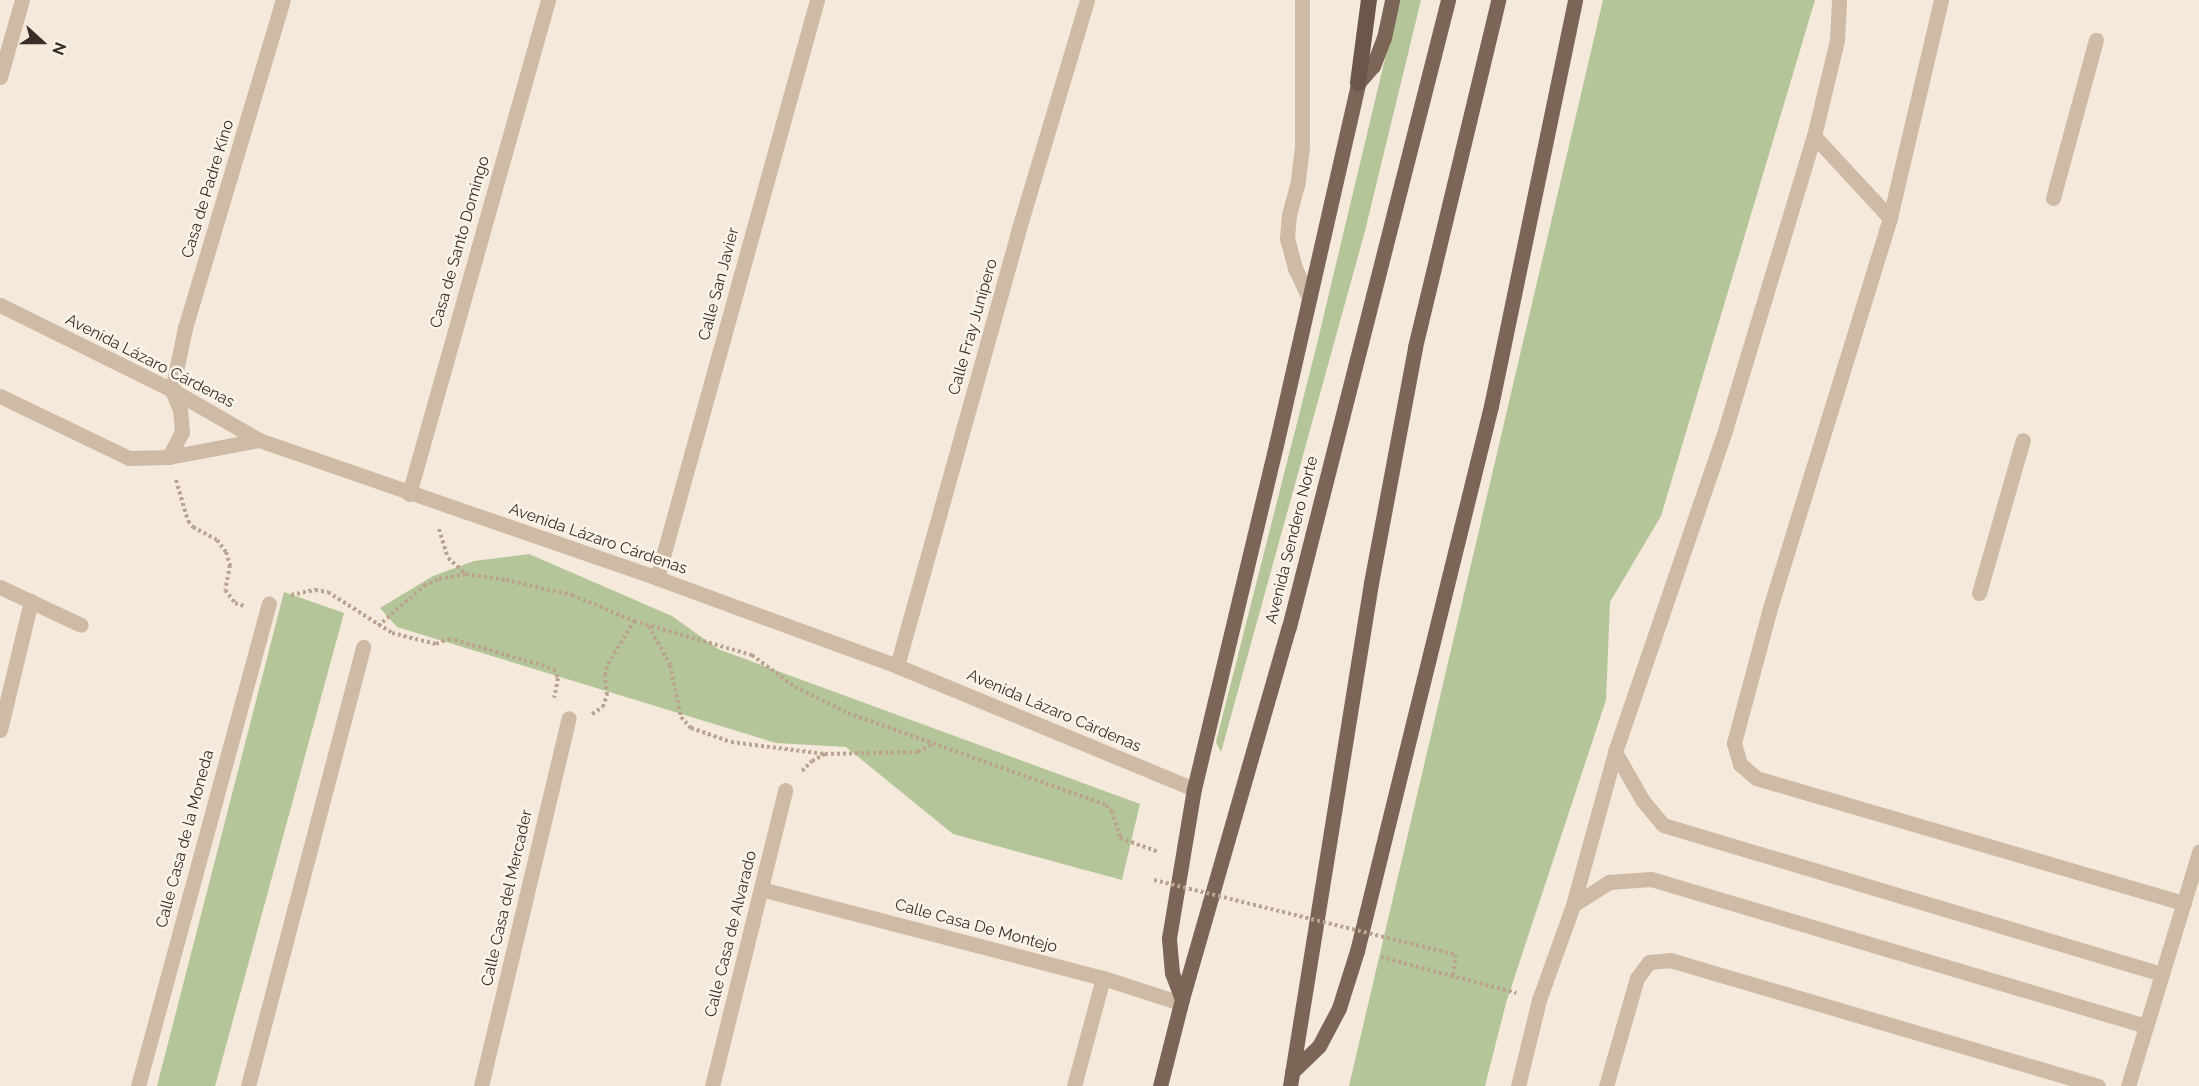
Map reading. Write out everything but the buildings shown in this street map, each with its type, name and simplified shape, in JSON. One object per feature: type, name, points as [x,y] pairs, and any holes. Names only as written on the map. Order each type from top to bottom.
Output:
[{"type":"highway","points":[[1358,83],[1369,0]]},
{"type":"main road","points":[[1181,1001],[1172,973],[1168,938],[1194,789],[1358,83],[1373,66],[1384,38],[1392,0]]},
{"type":"main road","name":"Avenida Sendero Norte","points":[[1160,1086],[1181,1001],[1289,627],[1448,0]]},
{"type":"main road","points":[[1291,1079],[1371,583],[1415,347],[1498,0]]},
{"type":"main road","points":[[1291,1079],[1319,1046],[1339,1008],[1357,951],[1491,406],[1575,0]]},
{"type":"street","points":[[0,78],[22,0]]},
{"type":"street","name":"Casa de Padre Kino","points":[[172,390],[184,328],[283,0]]},
{"type":"street","name":"Casa de Santo Domingo","points":[[409,494],[548,0]]},
{"type":"street","name":"Calle San Javier","points":[[657,578],[817,0]]},
{"type":"street","name":"Calle Fray Junípero","points":[[897,666],[1014,246],[1087,0]]},
{"type":"street","points":[[1302,0],[1302,147],[1287,238],[1296,268],[1309,298]]},
{"type":"street","points":[[1518,1086],[1539,1000],[1573,905],[1615,752],[1726,427],[1814,136],[1837,40],[1839,0]]},
{"type":"street","points":[[1941,0],[1890,218],[1746,690],[1734,743],[1740,764],[1756,778],[1820,799],[2184,903]]},
{"type":"street","points":[[2053,198],[2096,40]]},
{"type":"street","points":[[1814,136],[1890,218]]},
{"type":"street","name":"Avenida Lázaro Cárdenas","points":[[0,305],[172,390],[259,440],[409,494],[657,578],[897,666],[1194,789]]},
{"type":"street","points":[[169,457],[182,432],[180,410],[172,390]]},
{"type":"street","points":[[0,396],[129,458],[169,457],[259,440]]},
{"type":"street","points":[[1979,593],[2023,440]]},
{"type":"street","points":[[0,587],[81,625]]},
{"type":"street","points":[[0,730],[31,602]]},
{"type":"street","name":"Calle Casa de la Moneda","points":[[138,1086],[269,603]]},
{"type":"street","points":[[248,1086],[363,647]]},
{"type":"street","name":"Calle Casa del Mercader","points":[[480,1086],[569,718]]},
{"type":"street","points":[[1615,752],[1643,801],[1663,825],[2162,974]]},
{"type":"street","name":"Calle Casa de Alvarado","points":[[712,1086],[785,790]]},
{"type":"street","points":[[2128,1086],[2199,852]]},
{"type":"street","points":[[1573,905],[1609,882],[1651,879],[2146,1026]]},
{"type":"street","name":"Calle Casa De Montejo","points":[[761,888],[1103,978],[1181,1001]]},
{"type":"street","points":[[1606,1086],[1637,978],[1649,963],[1670,960],[2098,1086]]},
{"type":"street","points":[[1074,1086],[1103,978]]},
{"type":"path","points":[[169,457],[188,521],[193,527],[217,540],[226,552],[230,565],[225,590],[235,603],[249,608],[302,591],[328,592],[379,625],[405,637],[436,644],[448,639],[455,640],[554,669],[558,678],[553,707],[559,714],[569,718],[593,714],[603,707],[607,695],[605,675],[608,664],[634,621]]},
{"type":"path","points":[[435,502],[441,538],[448,558],[466,574]]},
{"type":"path","points":[[379,625],[424,586],[439,579],[466,574],[506,580],[572,595],[634,621],[753,655],[795,687],[827,703],[1106,805],[1112,811],[1120,838],[1159,852]]},
{"type":"path","points":[[649,625],[670,665],[681,717],[691,728],[731,742],[825,754],[918,752],[934,744]]},
{"type":"path","points":[[1154,880],[1456,955],[1453,975]]},
{"type":"path","points":[[1357,951],[1539,1000]]},
{"type":"green space","points":[[1399,0],[1421,0],[1365,231],[1221,752],[1216,742],[1316,348]]},
{"type":"green space","points":[[1603,0],[1815,0],[1661,516],[1610,602],[1606,700],[1506,1003],[1485,1086],[1349,1086]]},
{"type":"green space","points":[[529,554],[672,616],[718,649],[1140,804],[1122,880],[953,834],[846,747],[776,743],[397,627],[380,608],[433,576],[474,561]]},
{"type":"green space","points":[[284,592],[344,613],[215,1086],[157,1086]]}]
